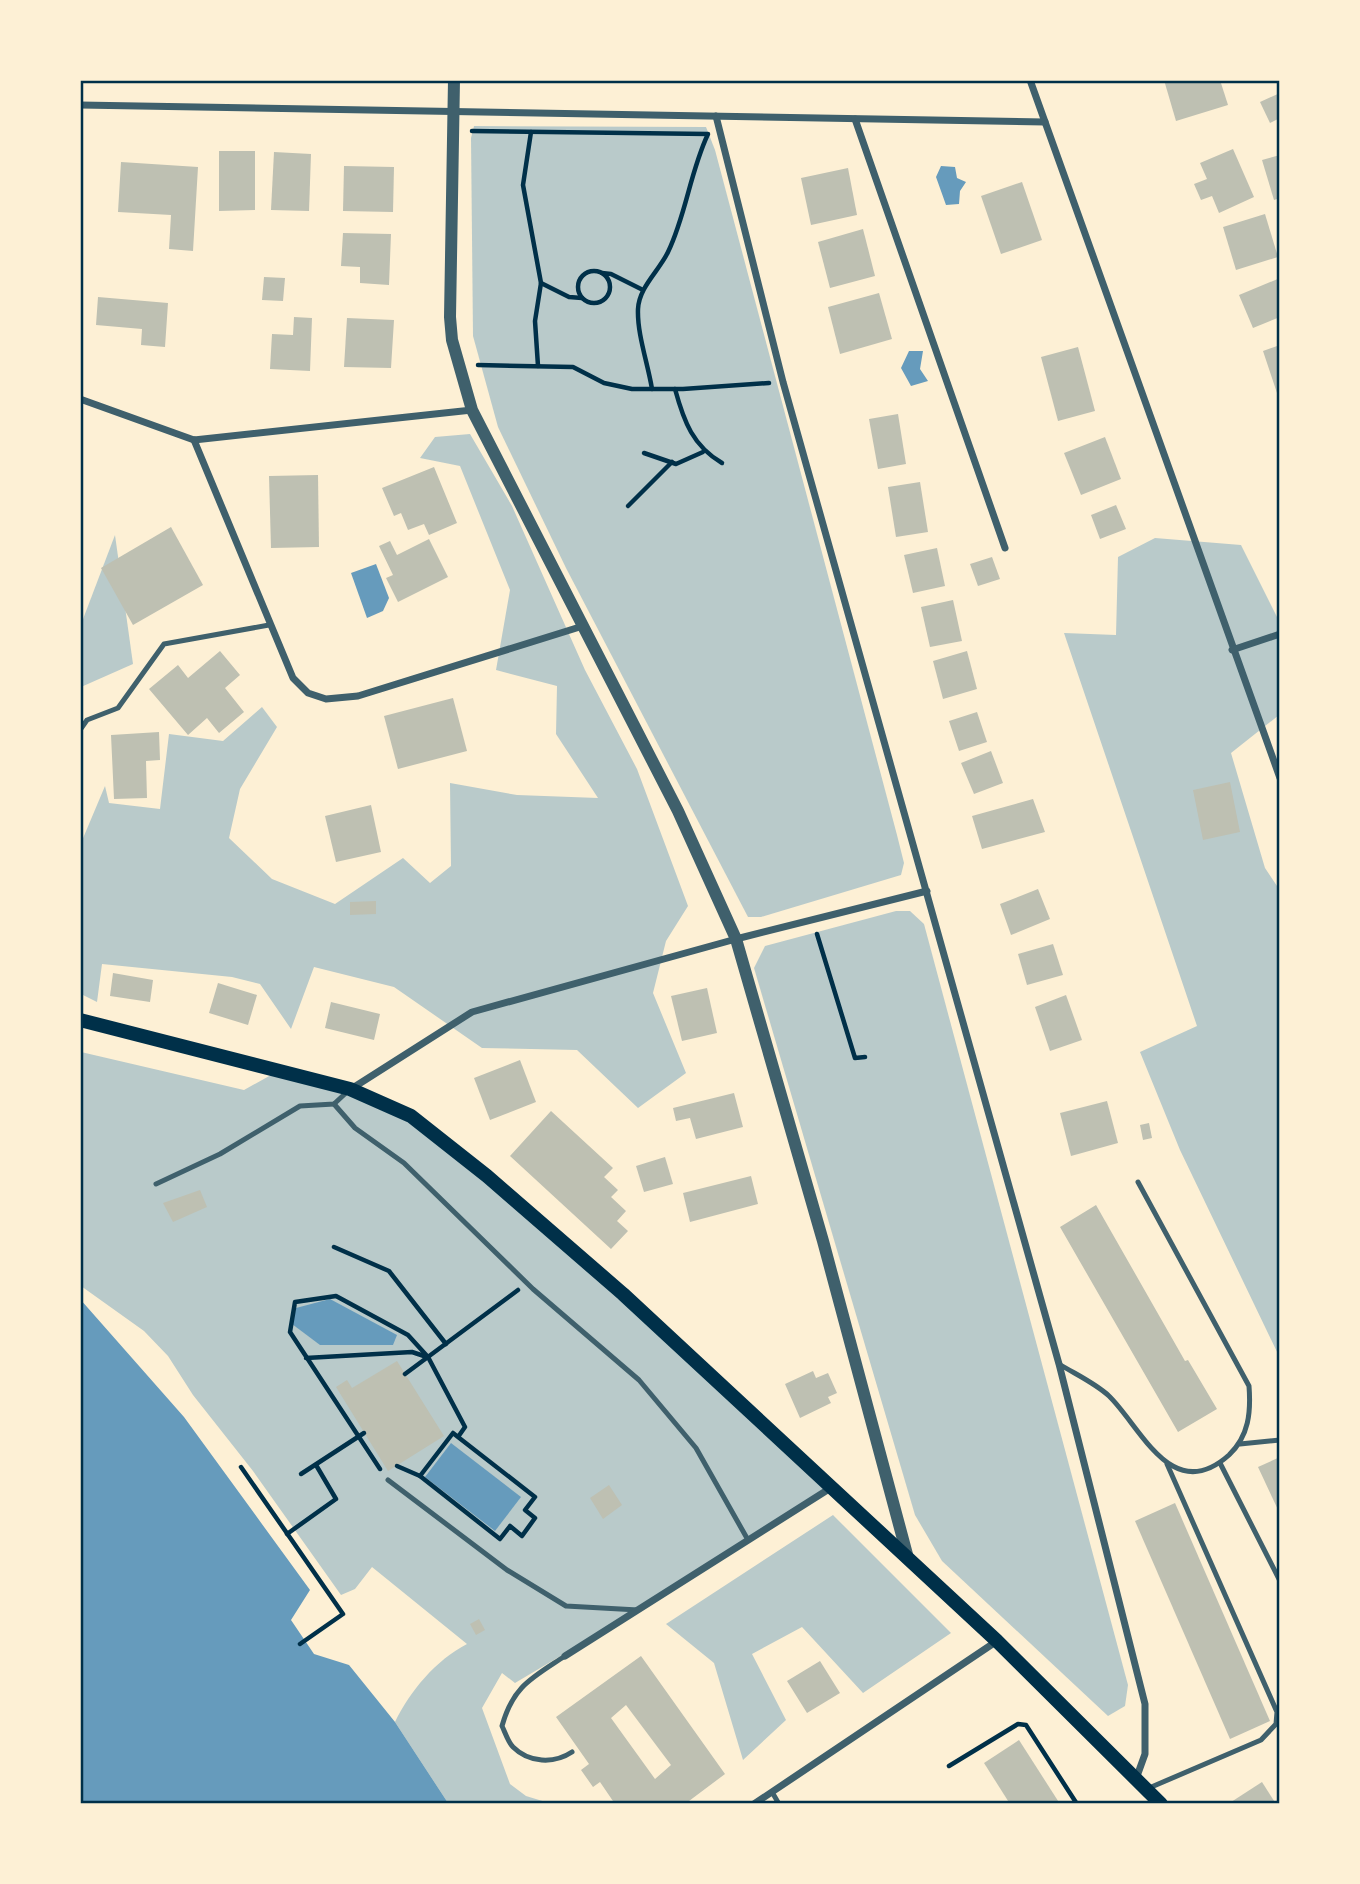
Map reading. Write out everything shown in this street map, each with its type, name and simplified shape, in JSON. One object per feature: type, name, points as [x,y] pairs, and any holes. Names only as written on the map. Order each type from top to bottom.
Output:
[{"type":"main road","points":[[80,1020],[350,1089],[411,1116],[487,1176],[627,1298],[830,1489],[998,1641],[1161,1804]]},
{"type":"street","points":[[454,80],[450,317],[472,410],[678,811],[736,939],[823,1241],[908,1558]]},
{"type":"street","points":[[1030,80],[1279,778]]},
{"type":"street","points":[[80,105],[1045,122]]},
{"type":"street","points":[[716,116],[783,382],[1059,1364],[1145,1704],[1142,1784]]},
{"type":"street","points":[[855,119],[1005,548]]},
{"type":"street","points":[[80,398],[194,440],[472,410]]},
{"type":"street","points":[[194,440],[293,678],[308,693],[326,699],[358,696],[584,626]]},
{"type":"street","points":[[1232,650],[1279,634]]},
{"type":"street","points":[[350,1089],[472,1013],[736,939],[927,891]]},
{"type":"street","points":[[565,1656],[830,1489]]},
{"type":"street","points":[[754,1804],[998,1641]]},
{"type":"lane","points":[[80,730],[87,720],[118,708],[164,644],[270,625]]},
{"type":"lane","points":[[156,1184],[220,1154],[300,1106],[334,1104],[350,1089]]},
{"type":"lane","points":[[334,1104],[355,1128],[404,1163],[527,1283],[639,1380],[696,1448],[748,1540]]},
{"type":"lane","points":[[1059,1364],[1109,1396],[1154,1454],[1167,1464],[1194,1471],[1220,1463],[1240,1444],[1251,1410],[1249,1386],[1138,1182]]},
{"type":"lane","points":[[1240,1444],[1279,1440]]},
{"type":"lane","points":[[1220,1463],[1279,1581]]},
{"type":"lane","points":[[1142,1784],[1261,1740],[1276,1724],[1277,1712],[1167,1464]]},
{"type":"lane","points":[[388,1480],[507,1570],[566,1606],[638,1610]]},
{"type":"lane","points":[[565,1656],[526,1682],[508,1704],[502,1726],[513,1747],[541,1762],[563,1758],[572,1752]]},
{"type":"lane","points":[[772,1792],[779,1804]]},
{"type":"path","points":[[472,131],[708,134],[698,155],[674,240],[664,261],[643,290],[638,308],[652,389]]},
{"type":"path","points":[[531,131],[523,185],[541,283],[535,321],[538,366]]},
{"type":"path","points":[[582,298],[578,289],[581,279],[589,272],[611,274],[643,290]]},
{"type":"path","points":[[541,283],[569,297],[582,298],[592,303],[606,298],[610,284],[602,273]]},
{"type":"path","points":[[460,365],[573,367],[604,383],[652,389],[783,382]]},
{"type":"path","points":[[675,389],[682,414],[703,452],[722,463]]},
{"type":"path","points":[[644,453],[677,464],[703,452]]},
{"type":"path","points":[[628,506],[672,462]]},
{"type":"path","points":[[813,920],[855,1058],[865,1057]]},
{"type":"path","points":[[334,1247],[389,1271],[446,1344]]},
{"type":"path","points":[[405,1374],[527,1283]]},
{"type":"path","points":[[388,1480],[288,1329],[295,1302],[335,1296],[408,1335],[428,1357],[465,1427],[458,1437]]},
{"type":"path","points":[[306,1358],[412,1352],[428,1357]]},
{"type":"path","points":[[301,1474],[364,1433]]},
{"type":"path","points":[[397,1466],[420,1476],[500,1539],[510,1526],[522,1536],[536,1518],[525,1510],[535,1497],[453,1433],[420,1476]]},
{"type":"path","points":[[288,1534],[336,1499],[316,1465]]},
{"type":"path","points":[[241,1467],[343,1614],[300,1644]]},
{"type":"path","points":[[949,1766],[1018,1724],[1026,1725],[1077,1804]]},
{"type":"shaded area","points":[[474,126],[706,127],[715,150],[897,835],[904,863],[901,875],[761,917],[748,917],[566,568],[498,427],[473,336],[471,138]]},
{"type":"shaded area","points":[[470,434],[512,506],[585,670],[637,769],[688,906],[666,941],[653,993],[686,1073],[638,1108],[577,1050],[482,1048],[394,987],[314,967],[291,1029],[260,984],[232,977],[102,964],[97,1002],[81,994],[81,843],[105,786],[109,803],[160,809],[169,734],[223,741],[262,707],[277,727],[240,789],[229,838],[272,879],[335,904],[403,858],[430,883],[451,866],[450,783],[517,795],[598,798],[556,734],[557,686],[496,670],[510,590],[460,466],[420,458],[435,437]]},
{"type":"shaded area","points":[[115,535],[133,664],[81,687],[80,627]]},
{"type":"shaded area","points":[[1155,538],[1241,545],[1279,621],[1279,715],[1231,753],[1265,868],[1279,889],[1279,1356],[1180,1150],[1140,1052],[1197,1026],[1064,633],[1116,635],[1118,557]]},
{"type":"shaded area","points":[[896,911],[910,911],[924,924],[1128,1685],[1125,1706],[1108,1716],[942,1561],[915,1515],[754,968],[765,946]]},
{"type":"shaded area","points":[[81,1052],[244,1090],[280,1070],[411,1116],[487,1176],[829,1489],[638,1610],[515,1683],[502,1673],[482,1708],[510,1784],[526,1796],[549,1803],[448,1803],[395,1722],[425,1677],[467,1644],[372,1567],[355,1589],[341,1595],[253,1471],[193,1395],[168,1356],[144,1331],[81,1286]]},
{"type":"shaded area","points":[[833,1515],[951,1633],[863,1693],[802,1627],[752,1654],[786,1720],[743,1760],[714,1663],[666,1624]]},
{"type":"water","points":[[941,166],[955,167],[957,178],[966,182],[960,191],[959,204],[946,205],[936,177]]},
{"type":"water","points":[[909,351],[923,351],[920,369],[928,381],[911,386],[901,368]]},
{"type":"water","points":[[376,564],[389,598],[383,611],[367,618],[351,573]]},
{"type":"water","points":[[80,1299],[184,1417],[310,1590],[291,1620],[314,1654],[349,1665],[395,1722],[448,1803],[81,1803]]},
{"type":"water","points":[[330,1299],[397,1335],[393,1345],[320,1345],[292,1324],[296,1308]]},
{"type":"water","points":[[451,1443],[521,1497],[495,1531],[425,1477]]},
{"type":"building","points":[[1164,80],[1220,80],[1228,105],[1176,121]]},
{"type":"building","points":[[1280,93],[1280,118],[1270,123],[1260,102]]},
{"type":"building","points":[[1233,149],[1254,197],[1219,213],[1212,196],[1201,200],[1194,184],[1207,179],[1200,163]]},
{"type":"building","points":[[219,151],[255,151],[255,210],[219,211]]},
{"type":"building","points":[[274,152],[311,154],[309,211],[271,210]]},
{"type":"building","points":[[1280,155],[1280,198],[1274,200],[1262,160]]},
{"type":"building","points":[[121,162],[198,167],[193,251],[169,249],[171,215],[118,212]]},
{"type":"building","points":[[344,166],[394,167],[393,212],[343,211]]},
{"type":"building","points":[[848,168],[857,215],[811,225],[801,178]]},
{"type":"building","points":[[1022,182],[1042,240],[1001,254],[981,196]]},
{"type":"building","points":[[1265,214],[1278,257],[1236,270],[1223,227]]},
{"type":"building","points":[[863,229],[875,276],[830,288],[818,242]]},
{"type":"building","points":[[343,233],[391,234],[389,285],[360,283],[360,267],[341,266]]},
{"type":"building","points":[[264,277],[285,278],[283,301],[262,300]]},
{"type":"building","points":[[1280,278],[1280,317],[1253,328],[1239,295]]},
{"type":"building","points":[[879,293],[892,339],[840,354],[828,307]]},
{"type":"building","points":[[98,297],[168,303],[165,347],[141,345],[142,329],[96,325]]},
{"type":"building","points":[[294,317],[312,318],[310,371],[270,369],[272,334],[293,335]]},
{"type":"building","points":[[347,318],[394,320],[391,368],[344,367]]},
{"type":"building","points":[[1280,345],[1280,399],[1279,399],[1263,351]]},
{"type":"building","points":[[1078,347],[1095,411],[1058,421],[1041,357]]},
{"type":"building","points":[[898,414],[906,464],[878,469],[869,419]]},
{"type":"building","points":[[1105,437],[1121,479],[1081,495],[1064,453]]},
{"type":"building","points":[[434,467],[457,523],[429,535],[424,524],[408,530],[401,513],[394,516],[382,488]]},
{"type":"building","points":[[318,475],[319,547],[271,548],[269,476]]},
{"type":"building","points":[[920,482],[928,532],[896,537],[888,487]]},
{"type":"building","points":[[1116,505],[1126,529],[1100,539],[1091,515]]},
{"type":"building","points":[[171,527],[203,585],[133,625],[101,568]]},
{"type":"building","points":[[429,539],[448,577],[398,602],[386,578],[393,575],[379,546],[390,541],[397,555]]},
{"type":"building","points":[[937,548],[945,586],[913,593],[904,555]]},
{"type":"building","points":[[992,557],[1000,579],[978,586],[970,564]]},
{"type":"building","points":[[953,600],[962,641],[930,647],[921,607]]},
{"type":"building","points":[[220,651],[240,675],[225,688],[244,712],[219,733],[207,718],[188,735],[149,689],[178,665],[188,678]]},
{"type":"building","points":[[967,651],[977,689],[943,699],[933,661]]},
{"type":"building","points":[[453,698],[467,751],[398,769],[384,716]]},
{"type":"building","points":[[977,712],[987,742],[959,751],[949,721]]},
{"type":"building","points":[[159,732],[160,760],[146,761],[147,798],[114,799],[111,735]]},
{"type":"building","points":[[991,751],[1003,783],[974,794],[961,763]]},
{"type":"building","points":[[1230,782],[1240,832],[1203,840],[1193,790]]},
{"type":"building","points":[[1033,799],[1045,832],[982,849],[972,816]]},
{"type":"building","points":[[371,805],[381,852],[336,862],[325,816]]},
{"type":"building","points":[[1038,889],[1050,919],[1011,935],[1000,904]]},
{"type":"building","points":[[376,901],[376,914],[350,915],[350,902]]},
{"type":"building","points":[[1053,944],[1063,975],[1027,985],[1018,954]]},
{"type":"building","points":[[113,973],[153,980],[150,1002],[110,996]]},
{"type":"building","points":[[218,983],[257,995],[248,1025],[209,1013]]},
{"type":"building","points":[[707,988],[717,1033],[682,1041],[671,996]]},
{"type":"building","points":[[1066,995],[1082,1040],[1050,1051],[1035,1007]]},
{"type":"building","points":[[331,1002],[380,1014],[374,1040],[325,1028]]},
{"type":"building","points":[[520,1060],[536,1102],[490,1120],[474,1078]]},
{"type":"building","points":[[734,1093],[743,1127],[696,1139],[690,1118],[676,1121],[673,1108]]},
{"type":"building","points":[[1107,1101],[1118,1143],[1071,1156],[1060,1113]]},
{"type":"building","points":[[551,1111],[613,1168],[604,1177],[618,1190],[611,1197],[626,1211],[617,1221],[628,1231],[611,1249],[510,1156]]},
{"type":"building","points":[[1149,1123],[1152,1138],[1143,1140],[1140,1125]]},
{"type":"building","points":[[665,1157],[673,1184],[644,1192],[636,1166]]},
{"type":"building","points":[[751,1176],[758,1204],[690,1222],[683,1193]]},
{"type":"building","points":[[200,1190],[207,1207],[173,1222],[163,1203]]},
{"type":"building","points":[[1096,1205],[1185,1361],[1188,1360],[1217,1409],[1178,1432],[1060,1227]]},
{"type":"building","points":[[397,1361],[444,1436],[388,1471],[336,1387],[347,1380],[352,1388]]},
{"type":"building","points":[[813,1371],[816,1378],[828,1373],[837,1393],[828,1397],[831,1403],[800,1418],[785,1384]]},
{"type":"building","points":[[1280,1457],[1280,1514],[1258,1467]]},
{"type":"building","points":[[609,1485],[622,1505],[603,1519],[590,1498]]},
{"type":"building","points":[[1175,1503],[1270,1721],[1230,1739],[1135,1521]]},
{"type":"building","points":[[479,1619],[485,1630],[476,1635],[470,1624]]},
{"type":"building","points":[[641,1656],[725,1774],[685,1804],[615,1804],[600,1782],[593,1787],[581,1770],[589,1764],[556,1717]],"holes":[[[626,1705],[671,1765],[655,1779],[611,1718]]]},
{"type":"building","points":[[820,1661],[840,1693],[807,1713],[787,1681]]},
{"type":"building","points":[[1019,1740],[1060,1804],[1010,1804],[984,1763]]},
{"type":"building","points":[[1262,1782],[1276,1804],[1228,1804]]}]
